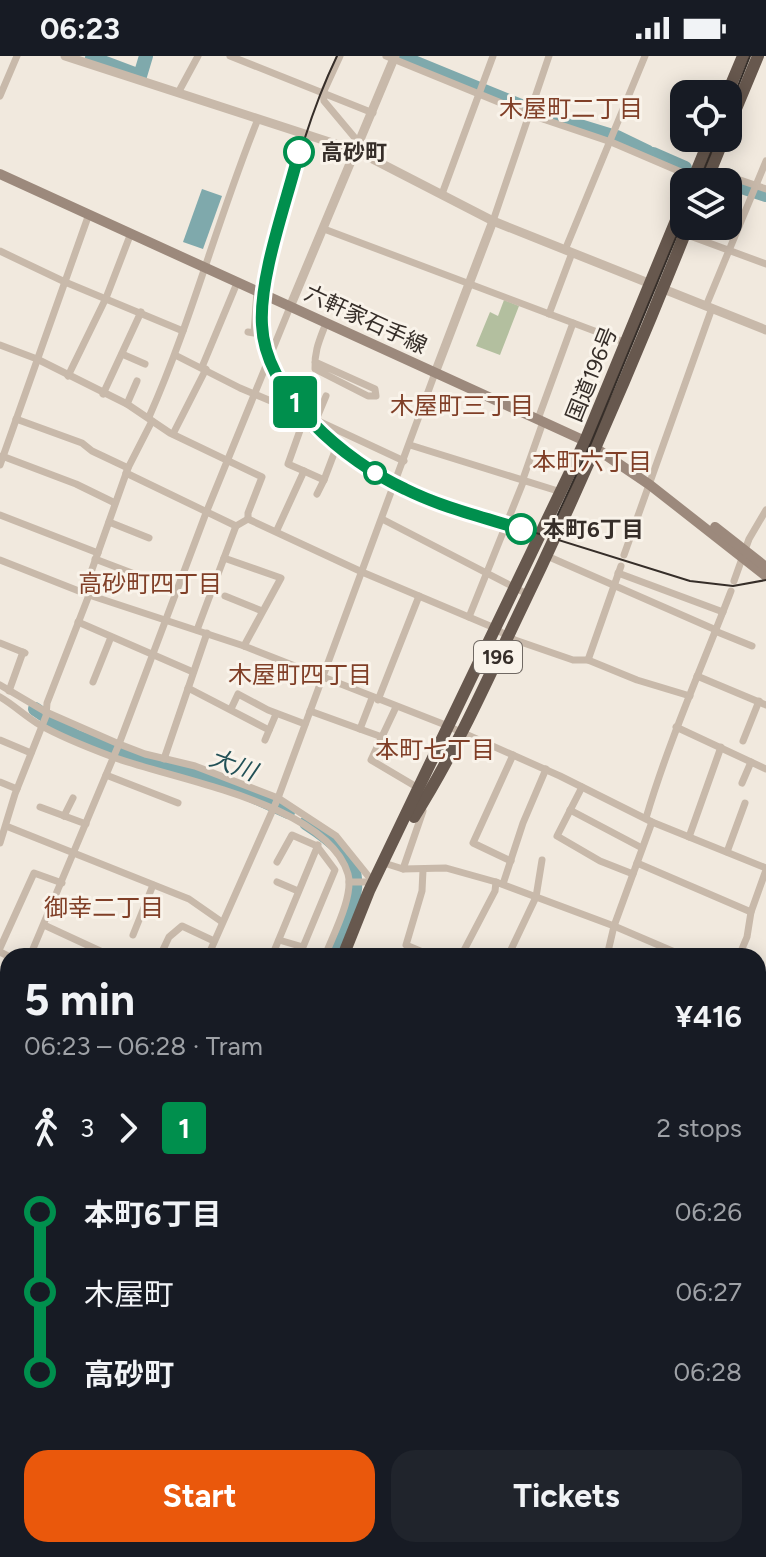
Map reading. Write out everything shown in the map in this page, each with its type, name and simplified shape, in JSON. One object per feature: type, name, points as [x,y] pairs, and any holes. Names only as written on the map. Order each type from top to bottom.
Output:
[{"type":"highway","points":[[733,80],[743,56]]},
{"type":"highway","points":[[742,94],[758,56]]},
{"type":"highway","name":"国道196号","points":[[456,730],[496,630],[585,441],[625,342],[656,287],[677,240]]},
{"type":"highway","name":"国道196号","points":[[346,948],[374,882],[529,595],[638,348],[656,287]]},
{"type":"main road","name":"六軒家石手線","points":[[0,174],[585,441],[617,452],[766,576]]},
{"type":"main road","name":"六軒家石手線","points":[[743,554],[766,567]]},
{"type":"street","points":[[0,96],[17,56]]},
{"type":"street","points":[[65,56],[85,59],[178,93],[358,148],[493,221],[766,329]]},
{"type":"street","points":[[178,93],[198,56]]},
{"type":"street","points":[[230,56],[373,113]]},
{"type":"street","points":[[340,56],[323,93],[324,101],[358,148]]},
{"type":"street","points":[[442,194],[493,56]]},
{"type":"street","points":[[211,948],[275,804],[493,221],[549,56]]},
{"type":"street","points":[[549,314],[568,251],[645,56]]},
{"type":"street","points":[[34,948],[116,751],[206,513],[373,113],[392,57],[528,114],[680,168]]},
{"type":"street","points":[[0,843],[4,824],[78,622],[96,556],[127,470],[151,419],[175,355],[258,119]]},
{"type":"street","points":[[624,555],[729,250],[766,161]]},
{"type":"street","points":[[742,183],[766,189]]},
{"type":"street","points":[[0,465],[4,441],[16,419],[89,214]]},
{"type":"street","points":[[324,229],[638,348]]},
{"type":"street","points":[[68,376],[106,298],[131,233]]},
{"type":"street","points":[[706,240],[766,264]]},
{"type":"street","points":[[0,251],[183,331]]},
{"type":"street","points":[[173,434],[204,368],[237,283]]},
{"type":"street","points":[[248,332],[254,333],[257,291]]},
{"type":"street","points":[[103,394],[141,312]]},
{"type":"street","points":[[315,362],[375,389],[376,396],[368,396],[315,369],[314,354],[326,323]]},
{"type":"street","points":[[469,617],[524,480],[540,420],[573,323]]},
{"type":"street","points":[[0,345],[37,359],[127,404],[173,434],[262,477],[248,519]]},
{"type":"street","points":[[122,354],[145,364]]},
{"type":"street","points":[[175,355],[254,395],[404,461]]},
{"type":"street","points":[[127,404],[137,381]]},
{"type":"street","points":[[316,420],[326,396]]},
{"type":"street","points":[[298,412],[303,422],[335,451],[317,494]]},
{"type":"street","points":[[16,419],[82,443],[206,513],[236,526]]},
{"type":"street","points":[[303,422],[288,464],[324,480]]},
{"type":"street","points":[[410,445],[561,492]]},
{"type":"street","points":[[2,456],[76,484],[115,503]]},
{"type":"street","points":[[277,530],[304,471]]},
{"type":"street","points":[[734,581],[743,554],[766,510]]},
{"type":"street","points":[[0,515],[145,578]]},
{"type":"street","points":[[197,630],[236,526],[248,519]]},
{"type":"street","points":[[248,519],[509,636],[573,660],[588,660],[637,680],[690,696]]},
{"type":"street","points":[[382,519],[529,595]]},
{"type":"street","points":[[109,522],[149,538]]},
{"type":"street","points":[[547,556],[752,646]]},
{"type":"street","points":[[224,558],[281,578],[244,646]]},
{"type":"street","points":[[0,560],[86,593],[244,646],[456,730],[546,769],[649,820],[766,869],[742,948]]},
{"type":"street","points":[[588,660],[620,569],[723,612]]},
{"type":"street","points":[[609,948],[642,848],[676,727],[731,591]]},
{"type":"street","points":[[225,596],[262,611]]},
{"type":"street","points":[[360,729],[419,596]]},
{"type":"street","points":[[78,622],[193,672]]},
{"type":"street","points":[[164,759],[207,633]]},
{"type":"street","points":[[93,682],[111,637]]},
{"type":"street","points":[[0,643],[25,653],[9,691]]},
{"type":"street","points":[[697,676],[763,703],[743,741]]},
{"type":"street","points":[[0,685],[44,719],[116,751],[164,759],[232,779],[323,837],[354,881]]},
{"type":"street","points":[[188,688],[269,730]]},
{"type":"street","points":[[231,709],[238,694],[276,714],[305,724]]},
{"type":"street","points":[[0,697],[155,771],[275,804]]},
{"type":"street","points":[[396,707],[371,760],[424,791],[403,869]]},
{"type":"street","points":[[310,711],[382,737]]},
{"type":"street","points":[[265,740],[276,714]]},
{"type":"street","points":[[676,727],[766,769]]},
{"type":"street","points":[[0,740],[31,753]]},
{"type":"street","points":[[689,837],[721,747]]},
{"type":"street","points":[[511,861],[473,843],[513,755]]},
{"type":"street","points":[[742,783],[751,762]]},
{"type":"street","points":[[465,948],[511,861],[546,769]]},
{"type":"street","points":[[106,775],[174,799]]},
{"type":"street","points":[[0,782],[17,789]]},
{"type":"street","points":[[582,787],[557,836],[600,861],[633,874]]},
{"type":"street","points":[[64,816],[73,798]]},
{"type":"street","points":[[727,852],[745,803]]},
{"type":"street","points":[[40,807],[86,824]]},
{"type":"street","points":[[570,810],[642,848]]},
{"type":"street","points":[[4,824],[189,899],[222,922]]},
{"type":"street","points":[[277,862],[292,835],[323,837],[343,843],[374,882]]},
{"type":"street","points":[[276,948],[323,837]]},
{"type":"street","points":[[279,940],[303,947],[335,870],[323,837]]},
{"type":"street","points":[[512,948],[536,897],[542,860]]},
{"type":"street","points":[[384,863],[403,869],[446,868],[500,883],[665,948]]},
{"type":"street","points":[[637,863],[751,912]]},
{"type":"street","points":[[413,948],[406,945],[422,891],[423,870]]},
{"type":"street","points":[[1,948],[34,873],[62,883]]},
{"type":"street","points":[[354,881],[374,882]]},
{"type":"street","points":[[328,948],[354,881]]},
{"type":"street","points":[[277,882],[298,891]]},
{"type":"street","points":[[133,935],[142,922],[153,885]]},
{"type":"street","points":[[44,925],[94,948]]},
{"type":"street","points":[[164,948],[169,937],[182,926],[214,941]]},
{"type":"green space","points":[[504,300],[519,306],[500,355],[476,346],[490,312],[498,316]]},
{"type":"water","points":[[202,189],[222,196],[203,249],[183,242]]},
{"type":"waterway","points":[[92,58],[140,76],[146,56]]},
{"type":"waterway","points":[[399,56],[477,88]]},
{"type":"waterway","points":[[484,91],[526,108]]},
{"type":"waterway","points":[[534,112],[609,135]]},
{"type":"waterway","points":[[617,137],[648,152]]},
{"type":"waterway","points":[[653,154],[685,168]]},
{"type":"waterway","points":[[742,187],[766,195]]},
{"type":"waterway","name":"大川","points":[[35,709],[75,736],[132,758],[222,782],[288,812]]},
{"type":"waterway","name":"大川","points":[[306,823],[329,839],[344,854],[352,868],[354,897],[335,948]]},
{"type":"tram line","points":[[337,56],[297,163],[265,285],[262,313],[264,342],[272,367],[286,391],[327,436],[351,455],[376,473],[424,498],[690,581],[733,586],[766,580]]},
{"type":"tram line","points":[[740,80],[750,56]]},
{"type":"tram line","name":"1","points":[[299,152],[263,294],[263,341],[279,382],[340,448],[375,473],[424,498],[521,529]]},
{"type":"tram line","points":[[705,168],[711,152]]},
{"type":"tram line","points":[[553,525],[591,443],[675,240]]},
{"type":"place","name":"高砂町","points":[[299,152]]},
{"type":"place","name":"本町6丁目","points":[[521,529]]},
{"type":"district","name":"木屋町二丁目","points":[[571,109]]},
{"type":"district","name":"木屋町三丁目","points":[[462,406]]},
{"type":"district","name":"本町六丁目","points":[[592,462]]},
{"type":"district","name":"高砂町四丁目","points":[[150,584]]},
{"type":"district","name":"木屋町四丁目","points":[[300,675]]},
{"type":"district","name":"本町七丁目","points":[[435,750]]},
{"type":"district","name":"御幸二丁目","points":[[104,908]]}]
